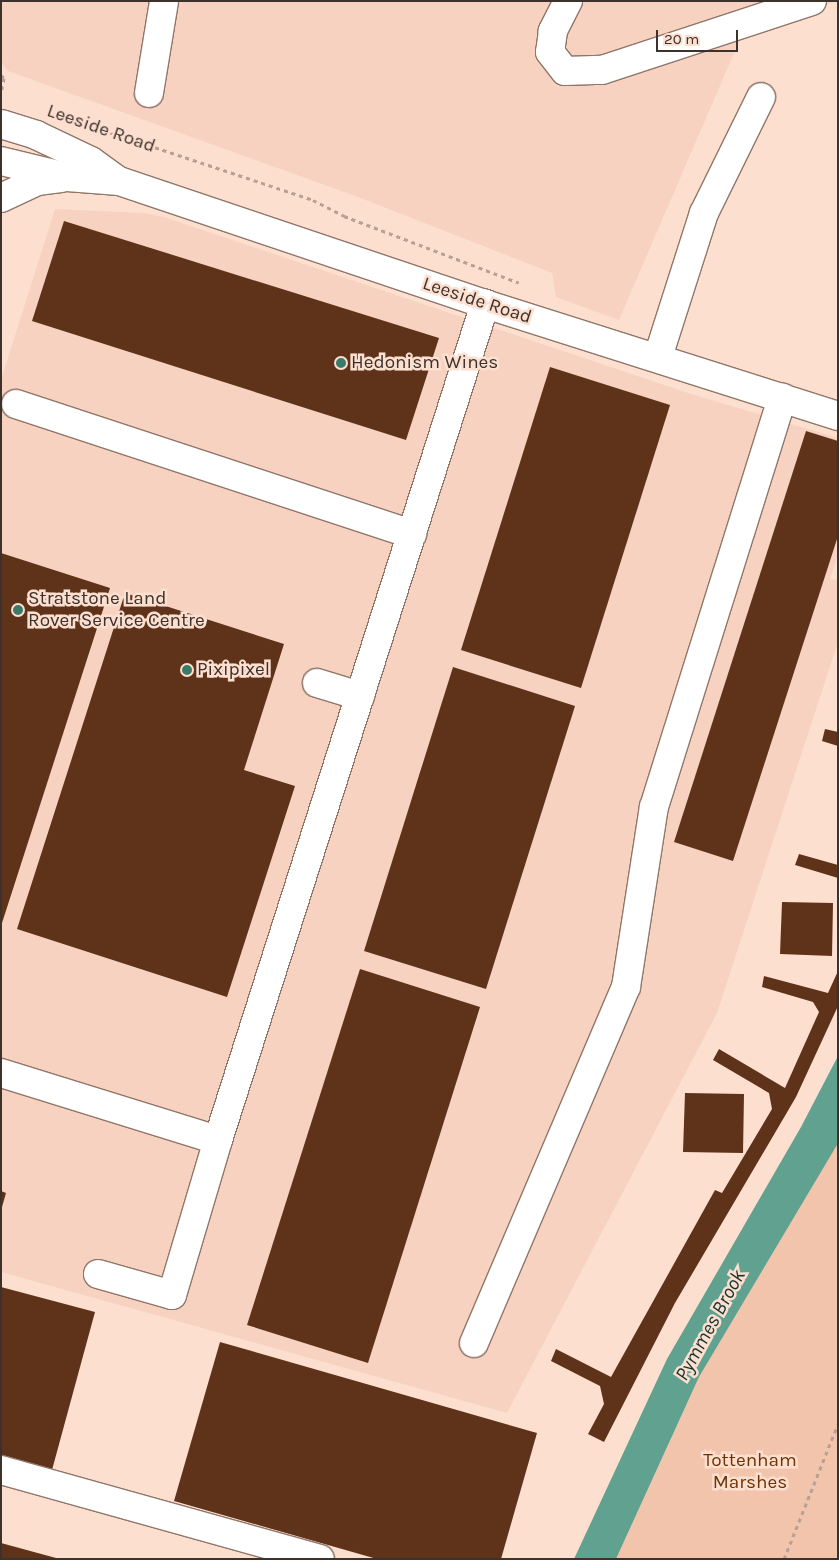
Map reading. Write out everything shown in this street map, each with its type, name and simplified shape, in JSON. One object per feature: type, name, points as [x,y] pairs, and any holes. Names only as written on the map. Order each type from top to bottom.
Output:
[{"type":"street","points":[[149,93],[164,1]]},
{"type":"street","points":[[568,1],[553,31],[550,52],[565,71],[602,70],[812,1]]},
{"type":"street","points":[[658,357],[704,213],[761,97]]},
{"type":"street","name":"Leeside Road","points":[[1,124],[36,135],[91,161],[118,181]]},
{"type":"street","name":"Leeside Road","points":[[1,160],[67,177],[118,181],[485,304],[658,357],[838,416]]},
{"type":"street","name":"Leeside Road","points":[[1,198],[37,181],[67,177]]},
{"type":"street","points":[[98,1274],[172,1296],[218,1140],[485,304]]},
{"type":"street","points":[[474,1344],[626,987],[654,808],[782,398]]},
{"type":"street","points":[[16,404],[412,534]]},
{"type":"street","points":[[317,683],[360,696]]},
{"type":"street","points":[[1,1073],[218,1140]]},
{"type":"street","points":[[1,1470],[320,1559]]},
{"type":"path","points":[[1,75],[4,78],[1,93]]},
{"type":"path","name":"Leeside Road","points":[[78,122],[313,200],[388,231]]},
{"type":"path","points":[[784,1559],[838,1424]]},
{"type":"shaded area","points":[[1,1],[837,1],[741,37],[619,320],[556,297],[552,273],[358,197],[8,71],[1,62]]},
{"type":"shaded area","points":[[55,209],[144,213],[164,217],[688,393],[838,438],[838,555],[830,579],[838,580],[838,642],[717,1013],[507,1413],[1,1272],[1,380]]},
{"type":"green space","name":"Tottenham Marshes","points":[[838,1143],[838,1559],[616,1559],[699,1377]]},
{"type":"water","name":"Pymmes Brook","points":[[838,1056],[837,1145],[699,1377],[616,1559],[574,1559],[667,1359],[801,1127]]},
{"type":"building","points":[[64,221],[439,338],[406,440],[32,321]]},
{"type":"building","points":[[550,367],[670,405],[581,688],[461,650]]},
{"type":"building","points":[[806,431],[838,441],[838,536],[733,861],[674,842]]},
{"type":"building","points":[[1,553],[110,588],[2,923],[1,923]]},
{"type":"building","points":[[125,593],[284,644],[244,770],[295,786],[227,997],[17,929]]},
{"type":"building","points":[[453,667],[575,706],[486,989],[364,951]]},
{"type":"building","points":[[825,729],[838,732],[838,746],[822,741]]},
{"type":"building","points":[[799,854],[838,865],[838,878],[795,865]]},
{"type":"building","points":[[782,902],[833,903],[832,956],[780,954]]},
{"type":"building","points":[[360,969],[480,1007],[368,1363],[247,1325]]},
{"type":"building","points":[[838,971],[838,1006],[796,1097],[675,1303],[604,1442],[588,1434],[604,1404],[600,1386],[551,1361],[556,1349],[611,1377],[715,1190],[722,1193],[772,1109],[769,1093],[713,1060],[719,1049],[785,1088],[819,1012],[813,1002],[762,987],[764,976],[828,993]]},
{"type":"building","points":[[685,1093],[744,1094],[743,1153],[683,1152]]},
{"type":"building","points":[[1,1191],[6,1193],[2,1207],[1,1207]]},
{"type":"building","points":[[1,1287],[95,1312],[52,1470],[1,1456]]},
{"type":"building","points":[[220,1342],[537,1433],[501,1559],[377,1559],[174,1501]]},
{"type":"building","points":[[1,1543],[56,1558],[56,1559],[1,1559]]},
{"type":"place","name":"Hedonism Wines","points":[[341,363]]},
{"type":"place","name":"Stratstone Land Rover Service Centre","points":[[18,610]]},
{"type":"place","name":"Pixipixel","points":[[187,670]]}]
